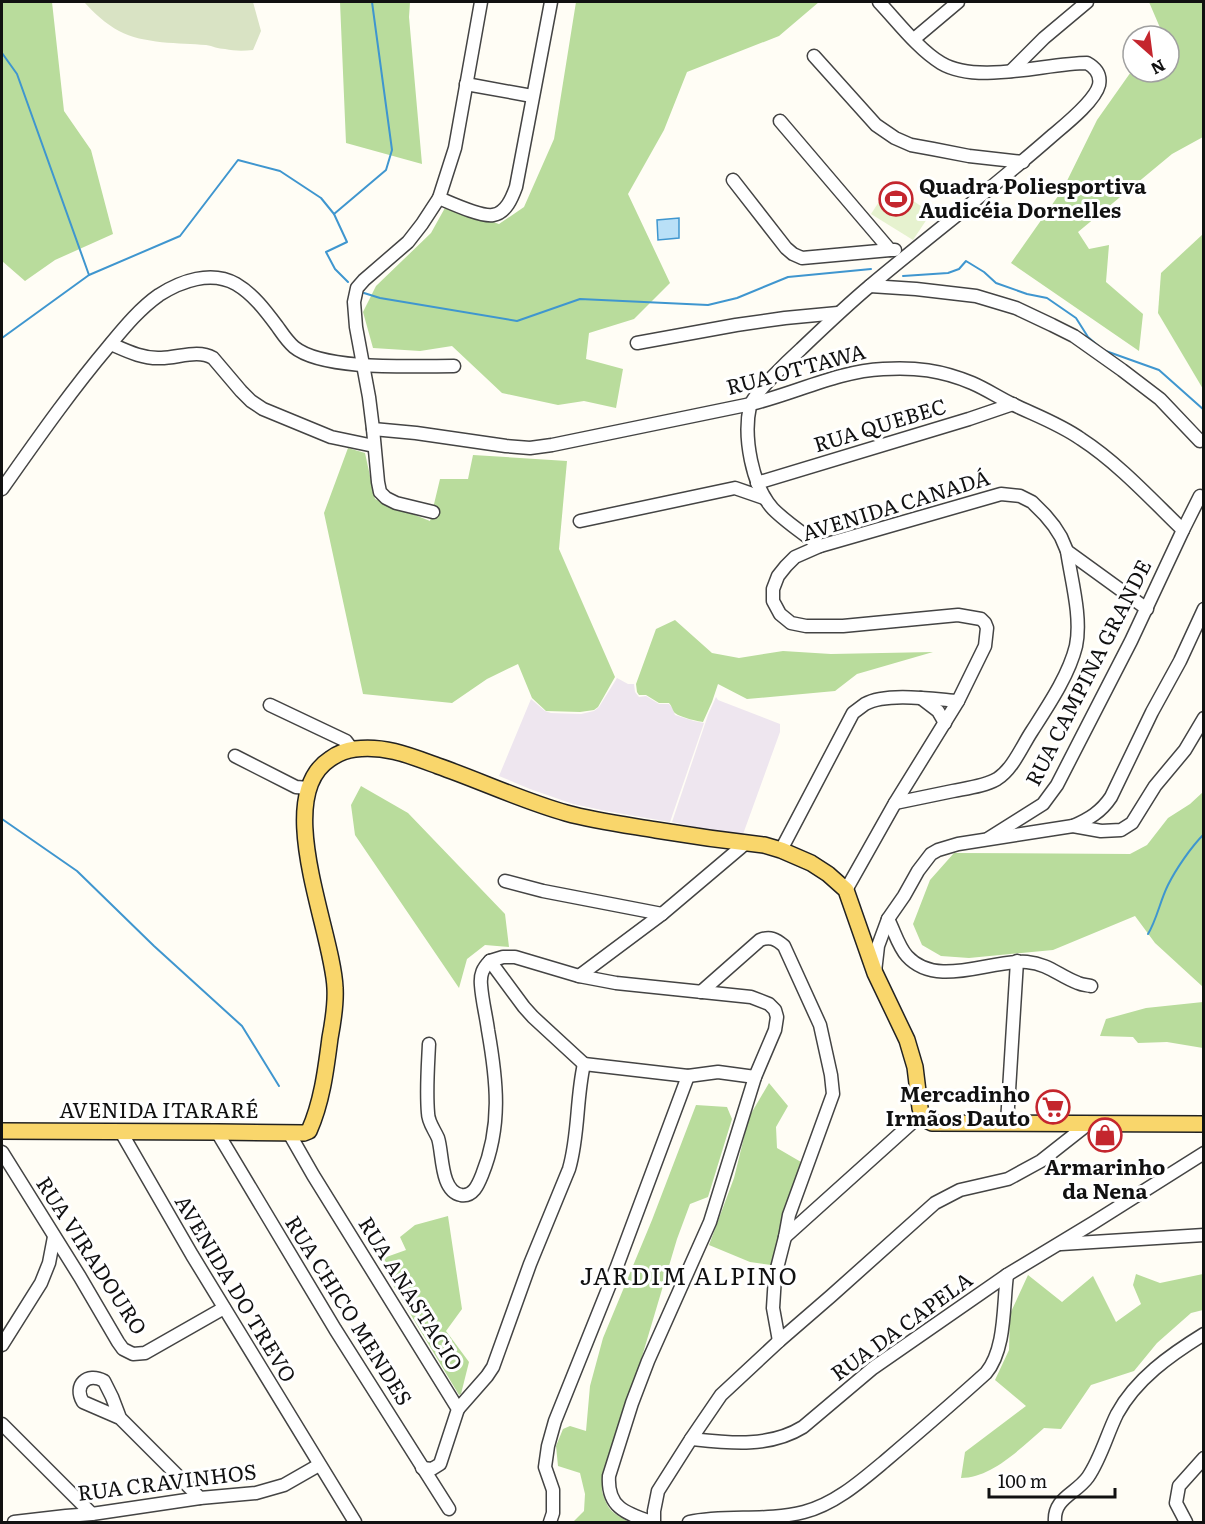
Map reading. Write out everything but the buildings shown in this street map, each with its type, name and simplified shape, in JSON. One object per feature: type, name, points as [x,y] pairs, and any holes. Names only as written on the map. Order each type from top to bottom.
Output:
[{"type":"main road","points":[[308,788],[321,765],[336,755],[352,749],[375,748],[406,753],[536,804],[593,820],[781,850],[811,863],[846,890],[875,973],[907,1040],[915,1067],[920,1108],[926,1120],[932,1123],[1203,1124]]},
{"type":"main road","name":"AVENIDA ITARARÉ","points":[[2,1131],[304,1133],[309,1131],[322,1088],[335,997],[334,980],[316,900],[305,835],[304,810],[308,788]]},
{"type":"street","points":[[433,512],[396,503],[386,498],[381,492],[354,302],[357,288],[408,242],[439,198],[455,148],[481,2]]},
{"type":"street","points":[[439,198],[474,212],[493,215],[503,210],[511,200],[516,187],[551,2]]},
{"type":"street","points":[[820,546],[784,519],[764,498],[756,479],[750,451],[748,433],[751,404],[788,361],[838,313],[911,251],[1023,162],[1080,111],[1099,86],[1099,75],[1095,67],[1087,63],[982,73],[942,64],[914,39],[879,2]]},
{"type":"street","points":[[914,39],[958,2]]},
{"type":"street","points":[[1011,71],[1044,38],[1087,2]]},
{"type":"street","points":[[814,56],[876,124],[895,138],[911,145],[969,156],[1023,162]]},
{"type":"street","points":[[466,84],[532,96]]},
{"type":"street","points":[[780,121],[890,250]]},
{"type":"street","points":[[733,180],[786,248],[802,258],[890,250],[911,251]]},
{"type":"street","points":[[2,489],[87,372],[133,318],[159,296],[199,278],[219,278],[235,284],[264,308],[296,349],[330,362],[363,365],[454,366]]},
{"type":"street","points":[[870,286],[976,296],[1016,308],[1074,336],[1122,370],[1160,399],[1200,441]]},
{"type":"street","points":[[637,343],[746,323],[838,313]]},
{"type":"street","points":[[111,344],[133,354],[160,358],[194,354],[207,355],[213,358],[250,401],[264,409],[332,436],[374,446]]},
{"type":"street","name":"RUA OTTAWA","points":[[373,429],[530,448],[751,404],[851,374],[880,369],[918,368],[946,373],[973,383],[1060,425],[1101,454],[1183,530]]},
{"type":"street","name":"RUA QUEBEC","points":[[580,521],[735,488],[756,479],[969,419],[1013,404]]},
{"type":"street","points":[[735,488],[764,498]]},
{"type":"street","name":"AVENIDA CANADÁ","points":[[846,890],[895,803],[958,701],[985,646],[987,628],[981,620],[958,615],[843,626],[806,626],[791,623],[780,614],[773,601],[773,589],[778,576],[795,557],[820,546],[1001,494],[1011,494],[1032,502],[1046,515],[1061,537],[1067,551],[1147,609]]},
{"type":"street","name":"RUA CAMPINA GRANDE","points":[[983,841],[1043,804],[1057,785],[1147,609],[1200,496]]},
{"type":"street","points":[[895,803],[992,782],[1011,764],[1065,675],[1076,644],[1076,607],[1067,551]]},
{"type":"street","points":[[875,973],[878,946],[888,919],[931,854],[948,847],[1073,826],[1089,819],[1104,807],[1180,661],[1203,609]]},
{"type":"street","points":[[781,850],[854,713],[866,704],[881,699],[919,697],[958,701]]},
{"type":"street","points":[[919,697],[938,711],[945,723]]},
{"type":"street","points":[[270,705],[346,741],[352,749]]},
{"type":"street","points":[[1073,826],[1111,831],[1121,830],[1132,823],[1165,772],[1185,750],[1203,718]]},
{"type":"street","points":[[235,756],[296,787],[308,788]]},
{"type":"street","points":[[579,976],[662,914],[746,843]]},
{"type":"street","points":[[505,881],[543,891],[662,914]]},
{"type":"street","points":[[888,919],[905,954],[925,968],[939,971],[979,969],[1017,961],[1044,965],[1078,983],[1091,986]]},
{"type":"street","points":[[700,992],[760,940],[776,939],[784,946],[820,1025],[830,1069],[833,1094],[789,1215],[775,1276],[773,1292],[779,1341]]},
{"type":"street","points":[[429,1044],[427,1081],[429,1118],[438,1141],[448,1183],[454,1192],[466,1195],[472,1192],[483,1173],[495,1127],[493,1058],[481,985],[481,972],[490,961],[503,957],[515,957],[579,976],[616,983],[751,997],[769,1004],[775,1010],[777,1017],[775,1030],[755,1077],[710,1222],[648,1361],[609,1476],[609,1487],[613,1500],[618,1506],[633,1516],[652,1522],[658,1491],[721,1395],[779,1341],[935,1203],[960,1190],[1008,1179],[1041,1161],[1088,1124]]},
{"type":"street","points":[[490,961],[528,1012],[584,1064],[688,1076],[718,1072],[755,1077]]},
{"type":"street","points":[[1007,1123],[1017,961]]},
{"type":"street","points":[[422,1468],[432,1469],[440,1464],[458,1409],[493,1367],[530,1263],[569,1169],[573,1154],[579,1090],[584,1064]]},
{"type":"street","points":[[550,1522],[553,1514],[553,1490],[545,1467],[550,1439],[572,1376],[616,1269],[688,1076]]},
{"type":"street","points":[[785,1237],[922,1115]]},
{"type":"street","name":"AVENIDA DO TREVO","points":[[121,1132],[174,1225],[355,1522]]},
{"type":"street","name":"RUA CHICO MENDES","points":[[217,1132],[335,1329],[449,1509]]},
{"type":"street","name":"RUA ANASTACIO","points":[[290,1133],[313,1175],[458,1409]]},
{"type":"street","name":"RUA VIRADOURO","points":[[2,1152],[123,1349],[138,1355],[224,1308]]},
{"type":"street","name":"RUA DA CAPELA","points":[[691,1439],[742,1443],[791,1434],[803,1427],[873,1368],[1006,1275],[1203,1153]]},
{"type":"street","points":[[1058,1244],[1203,1235]]},
{"type":"street","points":[[2,1345],[45,1275],[54,1237]]},
{"type":"street","points":[[690,1522],[805,1512],[820,1507],[852,1488],[917,1434],[992,1366],[999,1347],[1006,1275]]},
{"type":"street","points":[[1055,1522],[1054,1516],[1058,1504],[1081,1485],[1090,1473],[1118,1413],[1132,1391],[1180,1348],[1203,1334]]},
{"type":"street","points":[[120,1418],[200,1498]]},
{"type":"street","points":[[2,1424],[92,1514]]},
{"type":"street","points":[[1186,1522],[1176,1503],[1179,1485],[1203,1458]]},
{"type":"street","name":"RUA CRAVINHOS","points":[[14,1522],[256,1492],[284,1485],[319,1465]]},
{"type":"shaded area","points":[[617,678],[628,684],[634,684],[635,692],[639,697],[646,696],[659,704],[669,704],[675,715],[704,723],[670,822],[573,804],[499,776],[531,699],[545,711],[551,713],[581,714],[594,711],[599,707]]},
{"type":"shaded area","points":[[716,697],[718,700],[780,724],[780,732],[742,837],[672,822]]},
{"type":"green space","points":[[2,2],[52,2],[64,111],[91,150],[113,234],[55,260],[25,281],[2,261]]},
{"type":"green space","points":[[84,2],[253,2],[261,31],[253,50],[220,49],[206,45],[150,41],[114,28]]},
{"type":"green space","points":[[340,2],[410,2],[409,17],[422,164],[346,143]]},
{"type":"green space","points":[[576,2],[819,2],[779,36],[687,72],[664,130],[628,194],[670,283],[634,319],[589,333],[586,359],[623,369],[616,408],[584,401],[558,405],[502,393],[452,346],[420,351],[373,348],[363,312],[376,286],[431,233],[446,206],[499,224],[524,207],[554,139]]},
{"type":"green space","points":[[1149,2],[1203,2],[1203,137],[1172,154],[1078,232],[1089,249],[1109,245],[1106,282],[1143,314],[1139,351],[1011,263],[1063,189],[1097,120],[1122,84],[1181,84],[1181,24],[1158,24]]},
{"type":"green space","name":"Quadra Poliesportiva Audicéia Dornelles","points":[[890,185],[931,213],[913,240],[871,214]]},
{"type":"green space","points":[[1203,234],[1203,389],[1158,313],[1161,273]]},
{"type":"green space","points":[[348,448],[365,453],[375,499],[430,521],[440,479],[468,479],[473,455],[567,461],[559,549],[615,677],[598,707],[594,710],[580,712],[546,711],[532,698],[518,664],[487,679],[452,703],[363,694],[324,513]]},
{"type":"green space","points":[[675,620],[712,653],[739,658],[783,651],[831,654],[933,652],[857,674],[835,691],[747,699],[718,684],[703,722],[679,716],[669,703],[659,703],[637,692],[636,684],[656,629]]},
{"type":"green space","points":[[361,786],[408,813],[505,914],[509,947],[485,945],[467,959],[459,988],[355,835],[351,805]]},
{"type":"green space","points":[[1203,792],[1203,987],[1155,943],[1135,916],[1053,950],[969,958],[941,956],[922,945],[913,924],[930,880],[954,853],[1130,854],[1147,845],[1168,818],[1190,804]]},
{"type":"green space","points":[[1203,1002],[1203,1048],[1167,1042],[1138,1043],[1133,1037],[1100,1036],[1106,1019],[1146,1008]]},
{"type":"green space","points":[[769,1083],[788,1106],[776,1127],[777,1148],[801,1162],[771,1265],[750,1262],[709,1245],[734,1178],[749,1117]]},
{"type":"green space","points":[[696,1105],[727,1107],[732,1119],[708,1197],[690,1204],[677,1239],[602,1491],[612,1511],[630,1522],[573,1522],[584,1511],[585,1494],[580,1473],[558,1466],[556,1446],[563,1429],[570,1426],[586,1431],[590,1386],[603,1338]]},
{"type":"green space","points":[[448,1216],[462,1309],[446,1331],[469,1362],[459,1395],[378,1260],[406,1250],[400,1237],[415,1225]]},
{"type":"green space","points":[[1136,1274],[1160,1283],[1203,1274],[1203,1310],[1191,1313],[1157,1343],[1134,1371],[1091,1385],[1061,1429],[1044,1428],[995,1467],[973,1477],[961,1478],[965,1452],[1026,1406],[995,1380],[1009,1350],[1010,1314],[1028,1275],[1062,1302],[1093,1276],[1116,1322],[1141,1304],[1133,1285]]},
{"type":"water","points":[[679,218],[679,238],[658,240],[657,220]]},
{"type":"waterway","points":[[334,214],[386,170],[392,150],[372,2]]},
{"type":"waterway","points":[[2,53],[17,74],[89,275]]},
{"type":"waterway","points":[[2,338],[89,275],[180,236],[238,160],[280,171],[321,198],[334,214],[347,242],[326,252],[335,269],[348,282]]},
{"type":"waterway","points":[[903,276],[948,273],[959,269],[966,261],[996,283],[1027,294],[1047,298],[1076,318],[1088,337],[1103,350],[1159,370],[1204,410]]},
{"type":"waterway","points":[[364,293],[380,298],[517,321],[580,299],[708,305],[737,298],[788,277],[871,269]]},
{"type":"waterway","points":[[2,819],[77,871],[154,946],[242,1026],[279,1086]]},
{"type":"waterway","points":[[1148,934],[1171,879],[1179,865],[1204,834]]},
{"type":"place","name":"Quadra Poliesportiva Audicéia Dornelles","points":[[896,199]]},
{"type":"place","name":"Mercadinho Irmãos Dauto","points":[[1053,1107]]},
{"type":"place","name":"Armarinho da Nena","points":[[1105,1135]]},
{"type":"district","name":"JARDIM ALPINO","points":[[689,1277]]}]
